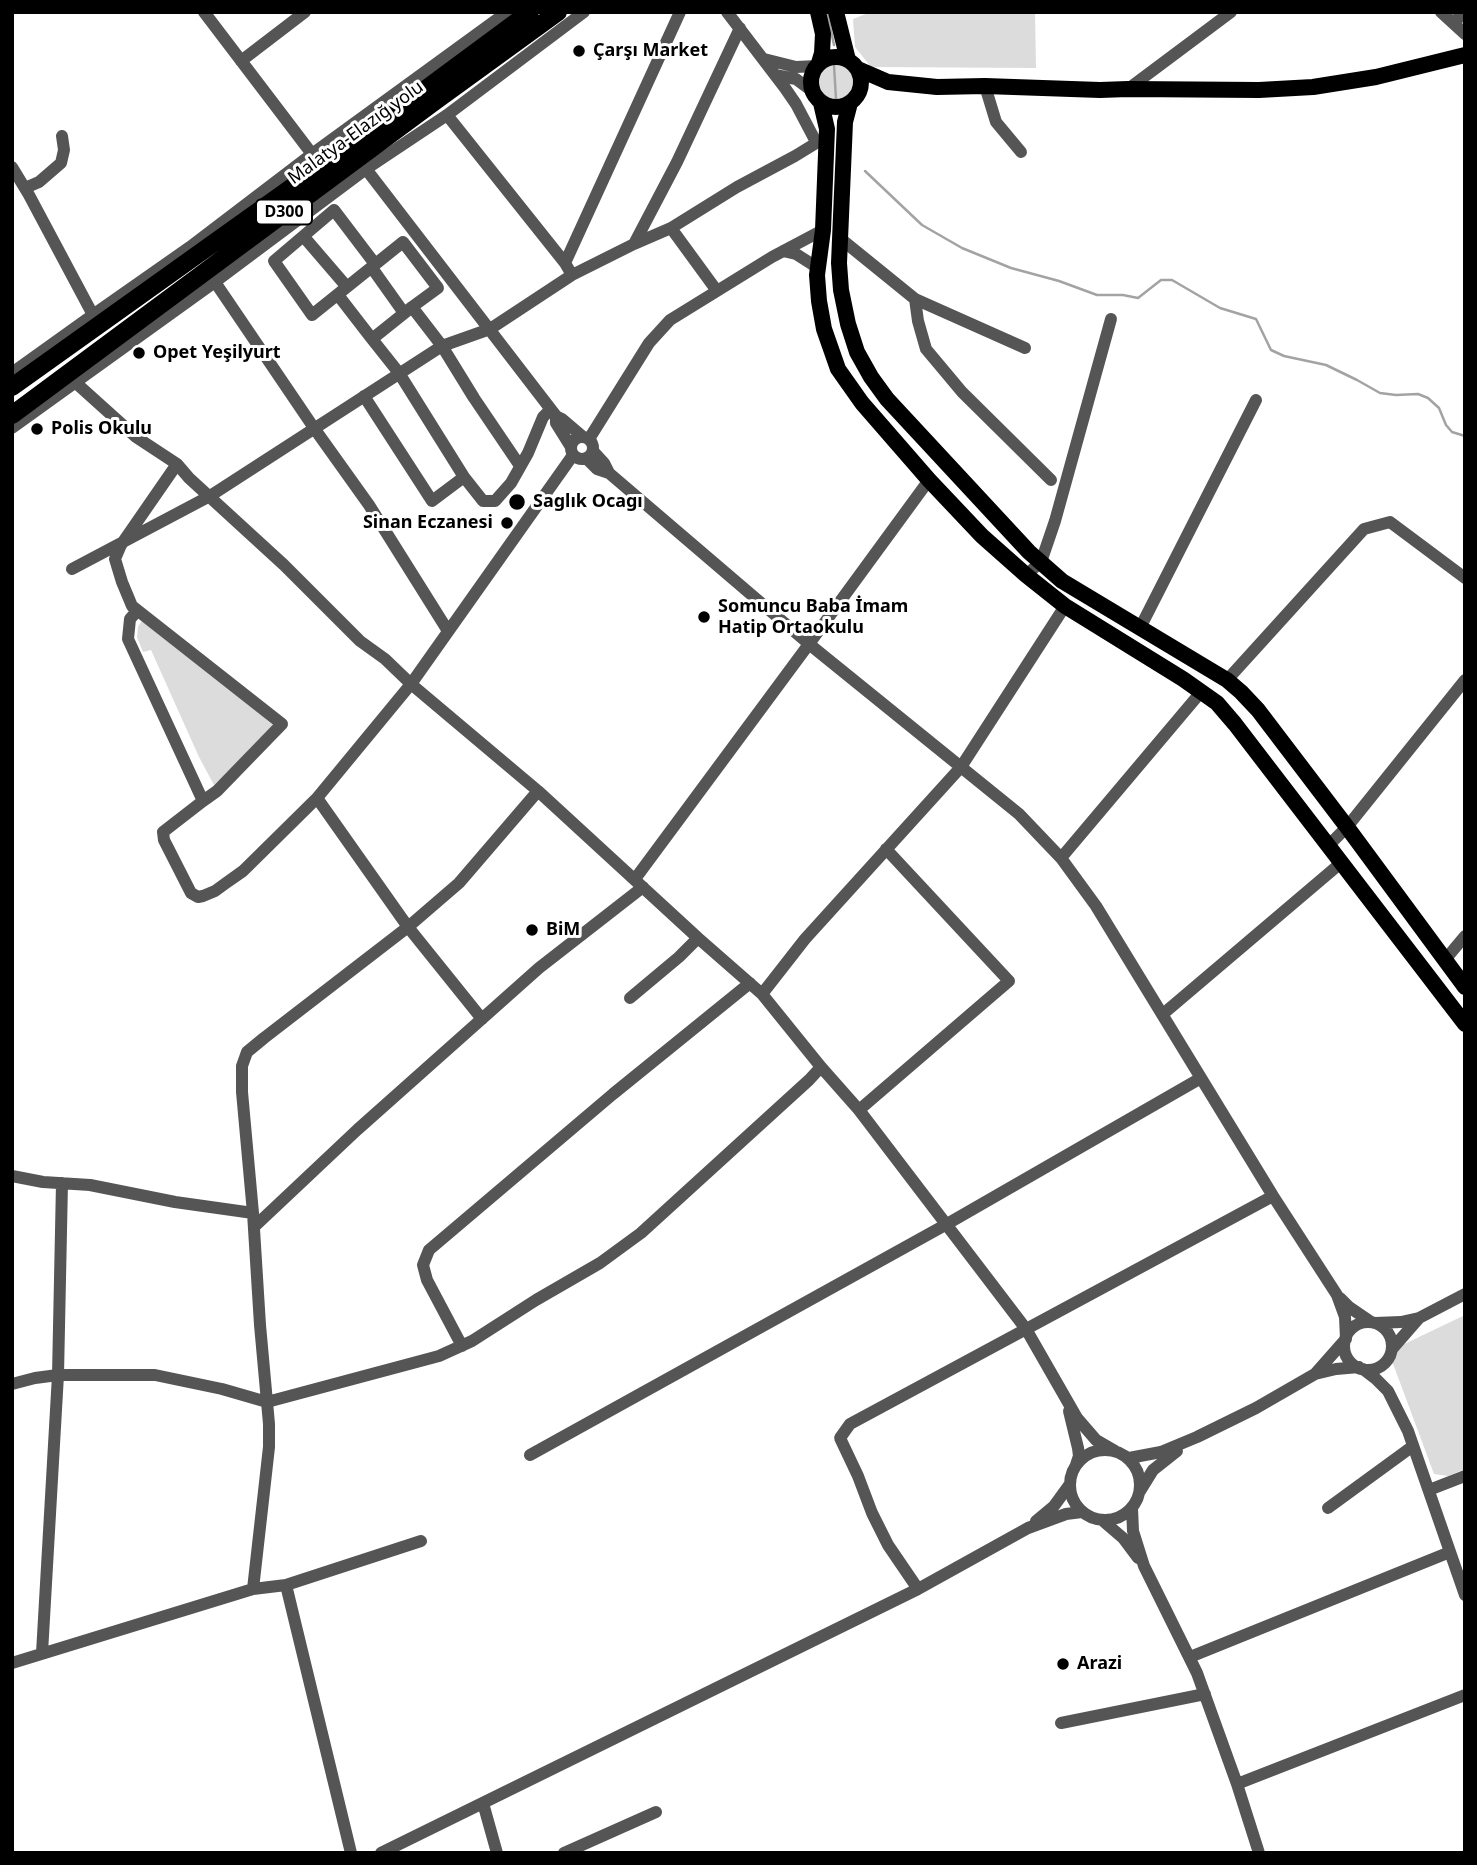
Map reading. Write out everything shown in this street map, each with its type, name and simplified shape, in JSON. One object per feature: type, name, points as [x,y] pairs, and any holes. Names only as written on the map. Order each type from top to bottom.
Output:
[{"type":"highway","name":"Malatya-Elazığ yolu","points":[[12,387],[323,165],[530,12]]},
{"type":"highway","name":"Malatya-Elazığ yolu","points":[[12,415],[558,12]]},
{"type":"main road","points":[[818,12],[823,49],[811,78],[826,120],[821,139],[823,230],[818,268],[819,301],[824,329],[838,369],[862,403],[929,480],[982,536],[1026,575],[1065,606],[1217,703],[1236,724],[1465,1024]]},
{"type":"main road","points":[[836,12],[862,84],[845,122],[839,262],[843,306],[857,352],[871,377],[887,399],[1029,552],[1062,581],[1227,680],[1241,692],[1258,710],[1347,827],[1465,987]]},
{"type":"main road","points":[[818,64],[835,57],[877,78],[900,84],[937,87],[1259,90],[1312,87],[1376,77],[1465,55]]},
{"type":"main road","points":[[817,97],[836,108],[866,93],[900,84]]},
{"type":"street","points":[[204,12],[312,154]]},
{"type":"street","points":[[242,61],[305,12]]},
{"type":"street","points":[[12,428],[366,169],[447,115],[584,12]]},
{"type":"street","points":[[565,262],[680,12]]},
{"type":"street","points":[[72,569],[209,496],[442,346],[490,329],[572,275],[671,228],[821,139],[727,12]]},
{"type":"street","points":[[1128,89],[1231,12]]},
{"type":"street","points":[[1441,12],[1465,34]]},
{"type":"street","points":[[12,373],[190,247],[312,154],[506,13]]},
{"type":"street","points":[[1452,22],[1465,14]]},
{"type":"street","points":[[634,244],[677,162],[740,28]]},
{"type":"street","points":[[764,59],[796,67],[818,64]]},
{"type":"street","points":[[366,169],[479,69]]},
{"type":"street","points":[[775,75],[796,79],[817,97]]},
{"type":"street","points":[[985,86],[996,122],[1021,152]]},
{"type":"street","points":[[447,115],[565,262],[572,275]]},
{"type":"street","points":[[25,188],[39,182],[61,163],[64,150],[62,135]]},
{"type":"street","points":[[12,167],[93,315]]},
{"type":"street","points":[[366,169],[553,413],[588,446],[597,469],[609,473],[809,644],[1019,814],[1061,858],[1096,906],[1337,1296],[1345,1317],[1345,1353],[1349,1360],[1388,1391],[1413,1446],[1465,1595]]},
{"type":"street","points":[[372,339],[408,310],[438,288],[403,243],[373,266],[312,315],[274,261],[334,210],[373,266],[408,310],[442,346],[520,466]]},
{"type":"street","points":[[671,228],[717,291]]},
{"type":"street","points":[[553,413],[556,423],[579,459],[649,343],[670,320],[783,251],[823,230]]},
{"type":"street","points":[[304,237],[372,339],[399,373],[464,477],[483,501],[495,501],[528,453],[542,417],[553,413]]},
{"type":"street","points":[[841,239],[915,299],[1025,348]]},
{"type":"street","points":[[59,353],[123,304],[190,247]]},
{"type":"street","points":[[783,251],[796,254],[818,268]]},
{"type":"street","points":[[215,282],[369,505],[449,631]]},
{"type":"street","points":[[915,299],[926,349],[962,391],[1051,480]]},
{"type":"street","points":[[1026,575],[1041,562],[1055,522],[1111,319]]},
{"type":"street","points":[[76,383],[135,437],[177,464],[360,641],[385,659],[538,791],[762,994],[859,1110],[1026,1329],[1077,1418],[1096,1440],[1129,1458],[1138,1470],[1140,1491]]},
{"type":"street","points":[[364,396],[432,501],[464,477]]},
{"type":"street","points":[[1140,628],[1256,400]]},
{"type":"street","points":[[132,606],[282,724],[217,791],[163,832],[164,840],[181,876],[191,893],[198,897],[215,891],[243,871],[317,798],[411,684],[572,451],[575,439],[588,446]]},
{"type":"street","points":[[177,464],[121,545],[115,559],[132,606],[137,611],[131,619],[128,639],[203,801]]},
{"type":"street","points":[[254,1220],[639,883],[929,480]]},
{"type":"street","points":[[1227,680],[1364,529],[1390,522],[1465,578]]},
{"type":"street","points":[[762,994],[805,939],[961,767],[1065,606]]},
{"type":"street","points":[[1329,845],[1347,827],[1465,680]]},
{"type":"street","points":[[1061,858],[1200,692]]},
{"type":"street","points":[[253,1589],[269,1447],[254,1220],[242,1092],[242,1066],[247,1052],[408,927],[459,883],[538,791]]},
{"type":"street","points":[[317,798],[408,927],[482,1019]]},
{"type":"street","points":[[859,1110],[1009,981],[886,849]]},
{"type":"street","points":[[1163,1014],[1342,862]]},
{"type":"street","points":[[1444,961],[1465,936]]},
{"type":"street","points":[[630,998],[698,938]]},
{"type":"street","points":[[462,1346],[427,1280],[423,1265],[429,1250],[571,1129],[750,983]]},
{"type":"street","points":[[12,1384],[58,1375],[155,1376],[222,1388],[267,1402],[439,1356],[472,1341],[600,1263],[641,1233],[821,1067]]},
{"type":"street","points":[[530,1455],[947,1224],[1200,1078]]},
{"type":"street","points":[[12,1176],[43,1182],[90,1185],[254,1220]]},
{"type":"street","points":[[43,1653],[58,1375],[62,1183]]},
{"type":"street","points":[[918,1590],[888,1545],[840,1438],[850,1424],[1273,1196]]},
{"type":"street","points":[[1315,1374],[1357,1325],[1364,1322],[1401,1322],[1419,1318],[1465,1294]]},
{"type":"street","points":[[1337,1296],[1349,1307],[1387,1330],[1391,1338],[1388,1391]]},
{"type":"street","points":[[1129,1458],[1161,1452],[1197,1437],[1256,1408],[1315,1374],[1336,1369],[1380,1367],[1419,1318]]},
{"type":"street","points":[[1065,1397],[1079,1447],[1079,1457],[1070,1477],[1072,1497],[1089,1517],[1116,1519],[1125,1514],[1132,1508],[1153,1470],[1197,1437]]},
{"type":"street","points":[[1328,1508],[1413,1446]]},
{"type":"street","points":[[1076,1465],[1092,1452],[1103,1449],[1115,1451]]},
{"type":"street","points":[[1429,1490],[1465,1476]]},
{"type":"street","points":[[1028,1528],[1054,1506],[1070,1483]]},
{"type":"street","points":[[1132,1508],[1133,1531],[1144,1566],[1190,1657],[1205,1694],[1259,1853]]},
{"type":"street","points":[[381,1853],[918,1590],[1028,1528],[1066,1514],[1082,1512]]},
{"type":"street","points":[[1102,1520],[1123,1538],[1144,1566]]},
{"type":"street","points":[[12,1663],[253,1589],[286,1585],[421,1541]]},
{"type":"street","points":[[1190,1657],[1450,1552]]},
{"type":"street","points":[[286,1585],[351,1853]]},
{"type":"street","points":[[1061,1723],[1205,1694]]},
{"type":"street","points":[[1237,1784],[1465,1695]]},
{"type":"street","points":[[483,1803],[498,1853]]},
{"type":"street","points":[[564,1853],[656,1812]]},
{"type":"shaded area","points":[[871,12],[1035,12],[1036,68],[871,67],[855,47],[853,19]]},
{"type":"shaded area","points":[[835,64],[848,69],[853,82],[848,95],[835,100],[822,95],[817,82],[822,69]]},
{"type":"shaded area","points":[[151,617],[275,727],[214,785],[151,650],[143,652],[137,637],[141,622]]},
{"type":"shaded area","points":[[1465,1315],[1465,1469],[1448,1476],[1434,1474],[1392,1355],[1396,1348]]},
{"type":"waterway","points":[[827,12],[834,45]]},
{"type":"waterway","points":[[834,65],[836,99]]},
{"type":"waterway","points":[[865,171],[922,225],[962,248],[1011,268],[1097,295],[1138,298],[1161,280],[1172,280],[1220,308],[1256,319],[1271,350],[1284,356],[1326,365],[1380,393],[1418,394],[1428,398],[1439,408],[1452,432],[1465,436]]},
{"type":"place","name":"Çarşı Market","points":[[579,51]]},
{"type":"place","name":"Opet Yeşilyurt","points":[[139,353]]},
{"type":"place","name":"Polis Okulu","points":[[37,429]]},
{"type":"place","name":"Saglık Ocagı","points":[[517,502]]},
{"type":"place","name":"Sinan Eczanesi","points":[[507,523]]},
{"type":"place","name":"Somuncu Baba İmam Hatip Ortaokulu","points":[[704,617]]},
{"type":"place","name":"BiM","points":[[532,930]]},
{"type":"place","name":"Arazi","points":[[1063,1664]]}]
